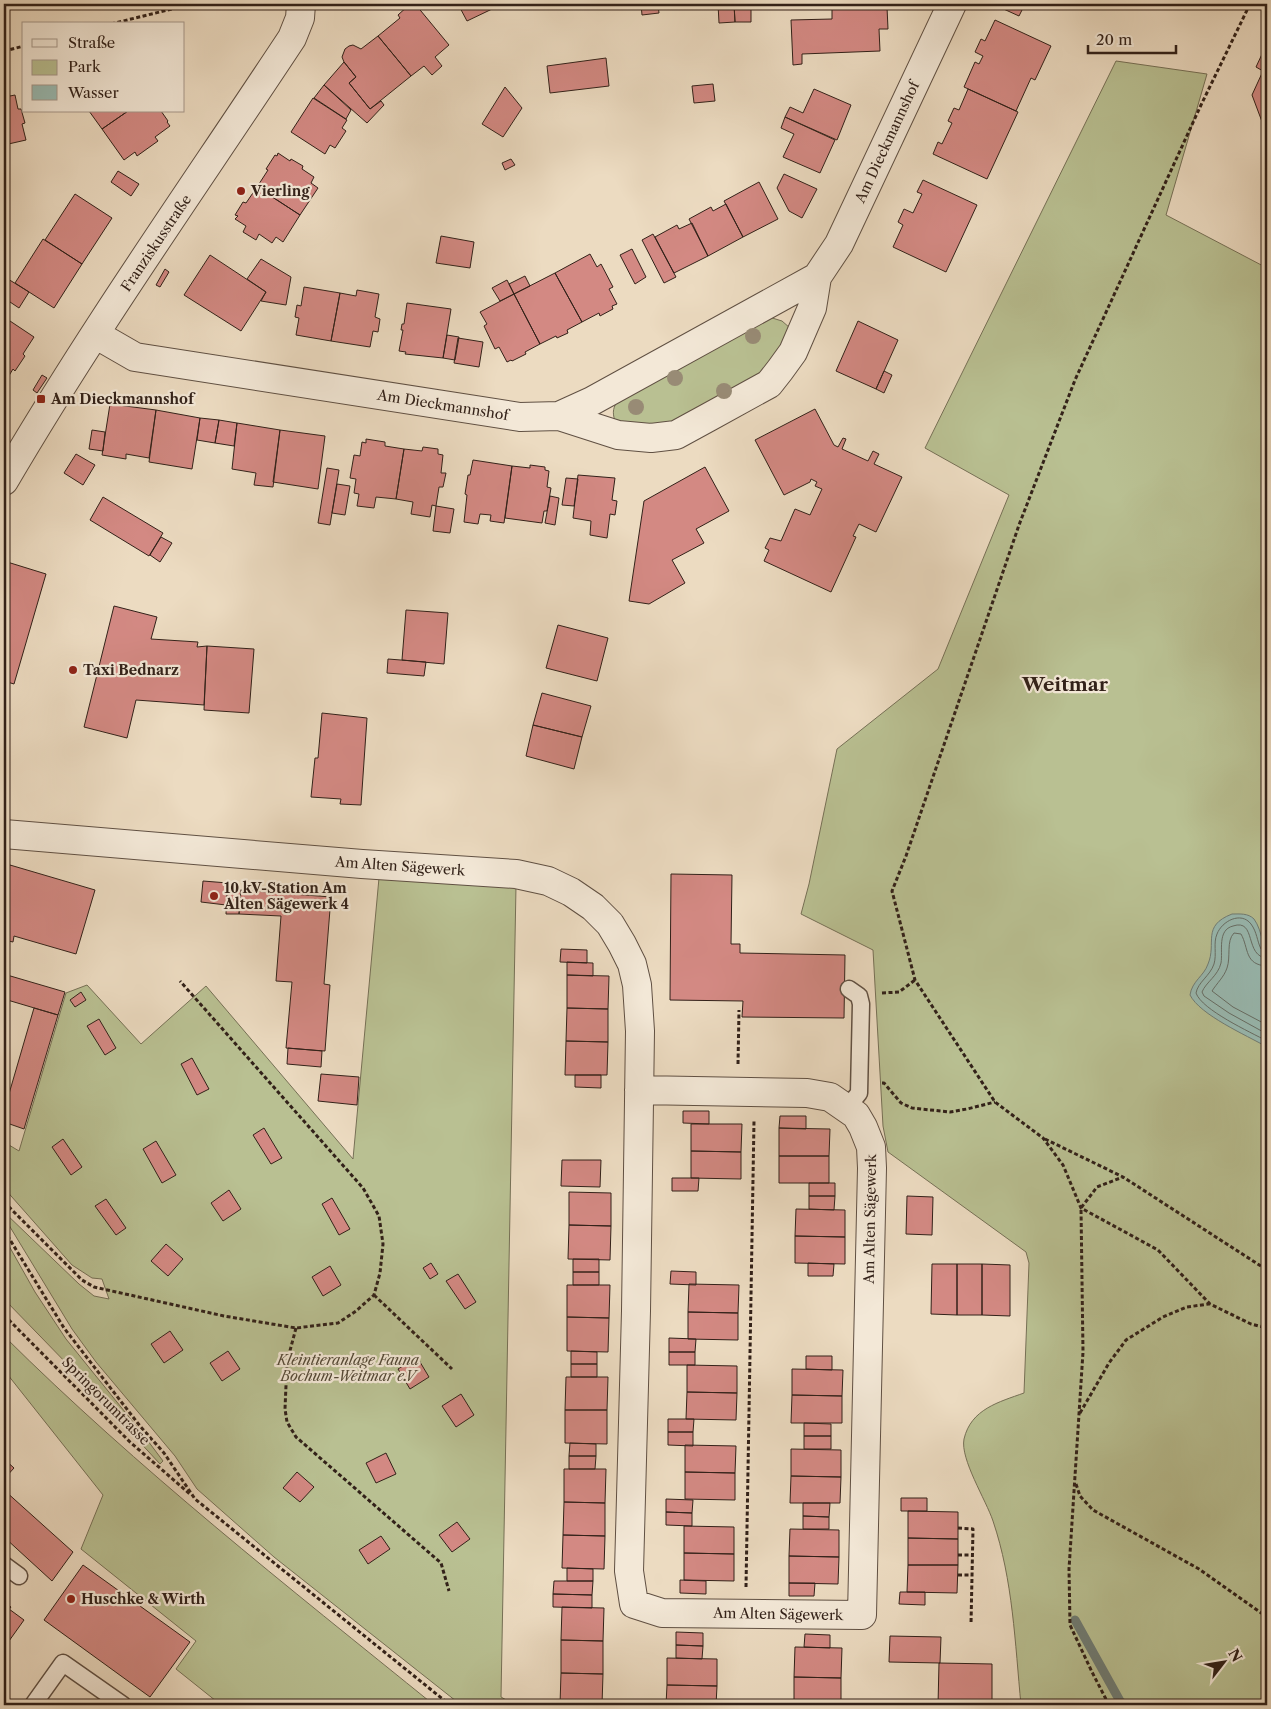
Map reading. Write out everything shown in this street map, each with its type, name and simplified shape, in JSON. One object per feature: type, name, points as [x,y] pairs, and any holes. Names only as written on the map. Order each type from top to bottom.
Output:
[{"type":"street","name":"Franziskusstraße","points":[[4,481],[95,334],[292,38],[300,18],[301,4]]},
{"type":"street","name":"Am Dieckmannshof","points":[[95,334],[135,357],[520,417],[559,416],[618,435],[651,438],[676,435],[769,384],[793,352],[812,308],[817,277],[839,244],[952,4]]},
{"type":"street","name":"Am Dieckmannshof","points":[[559,416],[592,401],[817,277]]},
{"type":"street","name":"Am Alten Sägewerk","points":[[4,834],[362,864],[516,874],[548,882],[571,892],[594,907],[610,924],[632,964],[637,985],[640,1031],[639,1090],[636,1311],[628,1571],[634,1604],[662,1613],[862,1615],[872,1168],[871,1147],[863,1127],[856,1115],[830,1097],[807,1092],[639,1090]]},
{"type":"lane","points":[[847,1108],[859,1093],[861,1004],[854,992]]},
{"type":"lane","points":[[4,1565],[19,1576]]},
{"type":"lane","points":[[33,1705],[63,1663],[123,1705]]},
{"type":"path","points":[[119,22],[192,4]]},
{"type":"path","points":[[1250,4],[1197,114],[1075,380],[1019,525],[906,856],[892,891],[915,980],[995,1102],[1043,1138],[1123,1177],[1267,1270]]},
{"type":"path","points":[[4,51],[22,46]]},
{"type":"path","points":[[854,992],[899,992],[915,980]]},
{"type":"path","points":[[4,1202],[82,1280],[94,1287],[224,1316],[296,1328],[338,1323],[356,1311],[374,1295],[380,1273],[383,1244],[379,1216],[363,1188],[180,981]]},
{"type":"path","points":[[739,1010],[746,1092],[746,1614]]},
{"type":"path","points":[[859,1079],[884,1083],[900,1103],[912,1108],[950,1112],[995,1102]]},
{"type":"path","points":[[1043,1138],[1063,1165],[1081,1208],[1083,1352],[1069,1569],[1070,1625],[1109,1705]]},
{"type":"path","points":[[1081,1208],[1097,1187],[1123,1177]]},
{"type":"path","points":[[1081,1208],[1158,1250],[1210,1304],[1251,1324],[1267,1328]]},
{"type":"path","points":[[4,1230],[64,1328],[140,1426],[164,1453],[195,1499],[450,1705]]},
{"type":"path","points":[[374,1295],[452,1369]]},
{"type":"path","points":[[1080,1414],[1109,1362],[1126,1340],[1171,1313],[1187,1307],[1210,1304]]},
{"type":"path","name":"Springorumtrasse","points":[[4,1315],[130,1442],[195,1499]]},
{"type":"path","points":[[296,1328],[287,1362],[285,1409],[287,1422],[296,1437],[441,1563],[449,1591]]},
{"type":"path","points":[[1075,1482],[1080,1496],[1093,1510],[1199,1569],[1267,1617]]},
{"type":"path","points":[[958,1528],[972,1529],[971,1624]]},
{"type":"path","points":[[958,1555],[972,1555]]},
{"type":"path","points":[[958,1575],[972,1575]]},
{"type":"green space","points":[[1116,61],[1207,74],[1166,215],[1267,268],[1267,1705],[1021,1705],[1012,1612],[1005,1566],[990,1512],[966,1457],[964,1439],[973,1420],[979,1414],[987,1408],[1024,1393],[1029,1263],[1026,1252],[888,1152],[883,1126],[873,950],[801,914],[837,749],[938,669],[1009,495],[925,448]]},
{"type":"green space","points":[[769,317],[782,321],[790,328],[790,334],[767,371],[705,412],[657,428],[615,421],[614,410],[619,399]]},
{"type":"green space","name":"Kleintieranlage Fauna Bochum-Weitmar e.V","points":[[379,878],[516,886],[501,1697],[515,1705],[461,1705],[274,1557],[197,1489],[175,1456],[96,1362],[72,1329],[4,1217],[4,1212],[94,1296],[109,1299],[102,1279],[92,1278],[72,1265],[4,1188],[4,1142],[19,1151],[66,993],[87,985],[141,1044],[206,986],[353,1159]]},
{"type":"green space","points":[[4,1237],[35,1292],[66,1339],[142,1433],[163,1461],[160,1464],[4,1299]]},
{"type":"green space","points":[[4,1336],[160,1480],[434,1705],[221,1705],[176,1669],[196,1641],[81,1549],[103,1495],[4,1370]]},
{"type":"water","points":[[1232,914],[1244,914],[1252,917],[1259,930],[1263,944],[1267,980],[1267,1047],[1213,1017],[1203,1010],[1190,995],[1193,986],[1208,964],[1213,930],[1216,924]]},
{"type":"building","points":[[458,4],[487,4],[490,10],[467,21]]},
{"type":"building","points":[[487,4],[501,4],[490,10]]},
{"type":"building","points":[[641,4],[658,4],[659,13],[642,15]]},
{"type":"building","points":[[718,4],[734,4],[735,22],[719,23]]},
{"type":"building","points":[[734,4],[751,4],[751,22],[735,22]]},
{"type":"building","points":[[832,4],[896,4],[896,7],[887,7],[888,29],[879,29],[880,51],[802,54],[802,64],[793,65],[791,20],[832,19]]},
{"type":"building","points":[[998,4],[1025,4],[1019,16],[997,6]]},
{"type":"building","points":[[409,5],[412,8],[416,5],[449,45],[435,57],[442,66],[432,75],[424,66],[411,76],[378,36],[400,18],[398,15]]},
{"type":"building","points":[[995,20],[1051,46],[1035,80],[1031,78],[1016,111],[964,87],[975,62],[979,64],[983,56],[975,52],[981,39],[985,41]]},
{"type":"building","points":[[378,36],[411,76],[370,109],[349,83],[356,77],[342,57],[345,49],[349,46],[353,45],[361,49]]},
{"type":"building","points":[[1263,52],[1267,54],[1267,135],[1252,95],[1263,71],[1256,67]]},
{"type":"building","points":[[606,58],[609,86],[550,93],[547,66]]},
{"type":"building","points":[[344,62],[356,77],[349,83],[370,109],[381,101],[384,105],[367,123],[324,85]]},
{"type":"building","points":[[713,84],[715,101],[694,103],[692,86]]},
{"type":"building","points":[[324,85],[351,110],[346,119],[314,98]]},
{"type":"building","points":[[505,87],[522,108],[503,137],[482,124]]},
{"type":"building","points":[[814,89],[851,105],[837,140],[785,117],[790,107],[803,113]]},
{"type":"building","points":[[968,89],[1018,112],[987,179],[933,154],[938,142],[942,144],[952,123],[948,121],[954,108],[959,110]]},
{"type":"building","points":[[9,94],[10,96],[15,95],[18,109],[21,109],[25,123],[22,124],[26,140],[4,145],[4,95]]},
{"type":"building","points":[[313,98],[347,120],[342,128],[346,131],[335,148],[330,145],[325,154],[291,132]]},
{"type":"building","points":[[90,112],[127,112],[102,129]]},
{"type":"building","points":[[127,112],[162,112],[170,126],[155,137],[158,141],[137,156],[135,152],[124,160],[102,129]]},
{"type":"building","points":[[785,117],[835,140],[820,173],[783,157],[794,134],[781,128]]},
{"type":"building","points":[[278,153],[290,161],[291,159],[303,166],[302,169],[314,177],[311,183],[318,188],[300,215],[257,187],[268,170],[266,169]]},
{"type":"building","points":[[511,159],[515,165],[505,170],[502,163]]},
{"type":"building","points":[[118,171],[139,184],[131,196],[111,182]]},
{"type":"building","points":[[784,174],[817,189],[802,218],[789,211],[777,188]]},
{"type":"building","points":[[923,180],[977,205],[946,272],[893,247],[903,225],[898,222],[904,209],[913,213],[922,194],[917,192]]},
{"type":"building","points":[[759,182],[778,219],[743,237],[724,201]]},
{"type":"building","points":[[257,187],[300,215],[283,242],[276,237],[272,243],[259,234],[256,240],[243,232],[246,226],[235,219],[238,216],[235,215],[243,202],[246,203]]},
{"type":"building","points":[[75,194],[112,218],[82,264],[45,240]]},
{"type":"building","points":[[726,204],[743,237],[708,256],[689,219],[711,207],[713,211]]},
{"type":"building","points":[[692,223],[708,256],[674,273],[655,237],[677,225],[679,229]]},
{"type":"building","points":[[653,234],[676,277],[664,283],[642,240]]},
{"type":"building","points":[[441,236],[474,242],[470,268],[436,263]]},
{"type":"building","points":[[43,239],[82,264],[54,308],[15,283]]},
{"type":"building","points":[[632,249],[646,277],[635,284],[620,255]]},
{"type":"building","points":[[590,254],[597,267],[601,264],[613,287],[609,289],[617,304],[612,306],[613,309],[600,316],[599,313],[582,322],[555,273]]},
{"type":"building","points":[[210,255],[266,292],[241,331],[184,295]]},
{"type":"building","points":[[261,259],[291,277],[286,305],[261,301],[266,292],[247,279]]},
{"type":"building","points":[[165,269],[169,272],[160,287],[156,285]]},
{"type":"building","points":[[555,273],[582,322],[567,330],[568,333],[557,338],[556,336],[540,344],[514,294]]},
{"type":"building","points":[[525,276],[530,286],[514,294],[509,284]]},
{"type":"building","points":[[8,279],[29,292],[19,308],[4,298],[4,285]]},
{"type":"building","points":[[507,280],[514,294],[500,301],[492,288]]},
{"type":"building","points":[[304,287],[340,293],[331,341],[296,335],[299,318],[295,317],[297,305],[301,306]]},
{"type":"building","points":[[357,290],[379,294],[375,317],[380,319],[378,332],[373,331],[370,347],[331,341],[340,293],[356,296]]},
{"type":"building","points":[[514,294],[540,344],[525,352],[526,354],[507,362],[499,347],[495,349],[484,326],[487,324],[480,312]]},
{"type":"building","points":[[407,303],[451,309],[443,358],[405,354],[406,352],[399,351]]},
{"type":"building","points":[[4,317],[34,337],[23,354],[25,356],[15,371],[13,369],[4,384]]},
{"type":"building","points":[[858,321],[898,340],[876,389],[836,371]]},
{"type":"building","points":[[447,335],[459,337],[455,360],[443,358]]},
{"type":"building","points":[[458,338],[483,342],[479,367],[454,363]]},
{"type":"building","points":[[884,371],[892,375],[884,393],[876,389]]},
{"type":"building","points":[[42,375],[47,378],[37,393],[33,390]]},
{"type":"building","points":[[110,404],[156,410],[149,458],[126,454],[126,459],[102,455]]},
{"type":"building","points":[[815,409],[834,445],[838,447],[843,438],[846,439],[842,449],[868,461],[873,451],[879,454],[874,464],[902,477],[876,532],[859,524],[853,536],[856,537],[831,592],[764,561],[769,550],[765,548],[770,538],[781,541],[795,509],[810,515],[822,489],[815,486],[817,482],[811,479],[810,482],[784,495],[755,440]]},
{"type":"building","points":[[156,410],[200,418],[192,469],[149,462]]},
{"type":"building","points":[[200,418],[219,420],[215,443],[197,440]]},
{"type":"building","points":[[219,420],[237,423],[234,446],[215,443]]},
{"type":"building","points":[[237,423],[280,430],[273,487],[254,485],[256,473],[232,469]]},
{"type":"building","points":[[92,430],[105,432],[103,451],[89,449]]},
{"type":"building","points":[[280,430],[325,436],[318,489],[273,482]]},
{"type":"building","points":[[366,439],[385,442],[385,446],[404,449],[396,499],[376,497],[374,508],[357,506],[359,494],[354,493],[356,479],[350,478],[354,455],[360,456],[362,442],[366,443]]},
{"type":"building","points":[[423,447],[438,449],[438,454],[443,455],[441,473],[446,473],[443,487],[439,487],[436,506],[432,505],[430,517],[411,514],[413,502],[396,499],[404,449],[422,451]]},
{"type":"building","points":[[76,454],[95,465],[83,485],[64,473]]},
{"type":"building","points":[[473,460],[512,466],[504,523],[490,521],[491,515],[480,514],[478,524],[464,522],[467,495],[465,494]]},
{"type":"building","points":[[530,465],[545,467],[545,470],[549,471],[547,487],[551,488],[547,511],[544,511],[542,523],[505,518],[512,466],[530,468]]},
{"type":"building","points":[[705,467],[729,511],[696,529],[704,543],[672,560],[685,583],[649,604],[629,601],[644,501]]},
{"type":"building","points":[[327,468],[339,470],[330,525],[318,523]]},
{"type":"building","points":[[578,475],[615,478],[612,500],[617,501],[615,515],[610,514],[607,538],[590,535],[591,521],[573,518]]},
{"type":"building","points":[[566,478],[578,479],[574,506],[562,505]]},
{"type":"building","points":[[337,484],[350,486],[345,515],[332,513]]},
{"type":"building","points":[[550,496],[559,498],[555,525],[545,523]]},
{"type":"building","points":[[103,497],[163,533],[149,556],[90,520]]},
{"type":"building","points":[[436,506],[454,509],[450,533],[433,531]]},
{"type":"building","points":[[161,537],[172,543],[160,562],[150,555]]},
{"type":"building","points":[[4,561],[46,574],[14,684],[4,681]]},
{"type":"building","points":[[114,606],[157,617],[151,639],[198,642],[197,647],[207,646],[204,705],[136,700],[127,738],[84,727]]},
{"type":"building","points":[[406,610],[448,613],[444,664],[402,660]]},
{"type":"building","points":[[558,625],[608,638],[597,681],[546,668]]},
{"type":"building","points":[[207,646],[254,649],[249,713],[204,710]]},
{"type":"building","points":[[388,659],[426,662],[424,676],[387,673]]},
{"type":"building","points":[[542,693],[591,706],[582,737],[533,725]]},
{"type":"building","points":[[322,713],[367,718],[361,805],[340,804],[341,799],[311,797],[315,758],[318,758]]},
{"type":"building","points":[[533,725],[582,737],[574,769],[526,756]]},
{"type":"building","points":[[10,865],[95,890],[76,954],[14,936],[13,942],[4,940],[4,882]]},
{"type":"building","points":[[671,874],[732,875],[731,944],[740,944],[740,953],[845,955],[844,1018],[742,1017],[743,1001],[670,1000]]},
{"type":"building","name":"10 kV-Station Am Alten Sägewerk 4","points":[[203,881],[228,883],[226,905],[201,902]]},
{"type":"building","points":[[227,889],[241,890],[239,914],[226,914]]},
{"type":"building","points":[[241,890],[331,897],[324,984],[330,985],[325,1051],[286,1048],[292,982],[276,981],[281,916],[239,914]]},
{"type":"building","points":[[561,949],[587,950],[587,963],[560,962]]},
{"type":"building","points":[[567,962],[593,963],[593,976],[567,975]]},
{"type":"building","points":[[7,975],[65,992],[58,1015],[4,999]]},
{"type":"building","points":[[567,975],[609,976],[608,1009],[567,1008]]},
{"type":"building","points":[[81,992],[86,1000],[75,1007],[70,1000]]},
{"type":"building","points":[[34,1008],[58,1015],[24,1129],[4,1122],[4,1111]]},
{"type":"building","points":[[567,1008],[608,1009],[608,1042],[566,1041]]},
{"type":"building","points":[[99,1019],[116,1048],[105,1055],[87,1026]]},
{"type":"building","points":[[566,1041],[608,1042],[607,1075],[565,1075]]},
{"type":"building","points":[[288,1048],[322,1051],[321,1067],[287,1064]]},
{"type":"building","points":[[192,1058],[209,1089],[197,1095],[181,1064]]},
{"type":"building","points":[[321,1074],[359,1077],[357,1105],[318,1101]]},
{"type":"building","points":[[575,1075],[601,1075],[601,1088],[575,1087]]},
{"type":"building","points":[[683,1111],[709,1111],[709,1124],[683,1123]]},
{"type":"building","points":[[780,1116],[806,1116],[806,1129],[779,1128]]},
{"type":"building","points":[[691,1124],[742,1124],[741,1152],[691,1151]]},
{"type":"building","points":[[264,1128],[282,1158],[271,1164],[253,1135]]},
{"type":"building","points":[[779,1128],[830,1129],[829,1156],[779,1156]]},
{"type":"building","points":[[63,1139],[82,1167],[71,1175],[52,1147]]},
{"type":"building","points":[[156,1141],[176,1175],[162,1183],[143,1149]]},
{"type":"building","points":[[691,1151],[741,1152],[741,1179],[691,1178]]},
{"type":"building","points":[[779,1156],[829,1156],[829,1183],[779,1183]]},
{"type":"building","points":[[562,1160],[601,1160],[600,1187],[561,1186]]},
{"type":"building","points":[[672,1178],[699,1178],[698,1191],[672,1191]]},
{"type":"building","points":[[809,1183],[835,1183],[835,1196],[809,1196]]},
{"type":"building","points":[[229,1190],[241,1209],[223,1221],[211,1203]]},
{"type":"building","points":[[569,1192],[611,1193],[611,1226],[569,1225]]},
{"type":"building","points":[[809,1196],[835,1196],[834,1210],[809,1209]]},
{"type":"building","points":[[907,1196],[933,1197],[932,1235],[906,1234]]},
{"type":"building","points":[[332,1198],[350,1229],[339,1235],[322,1204]]},
{"type":"building","points":[[106,1199],[126,1228],[116,1235],[95,1206]]},
{"type":"building","points":[[796,1209],[845,1210],[845,1237],[795,1236]]},
{"type":"building","points":[[569,1225],[611,1226],[610,1260],[568,1259]]},
{"type":"building","points":[[795,1236],[845,1237],[845,1264],[795,1263]]},
{"type":"building","points":[[166,1244],[183,1259],[168,1276],[151,1261]]},
{"type":"building","points":[[573,1259],[599,1259],[599,1272],[573,1272]]},
{"type":"building","points":[[431,1263],[438,1274],[430,1279],[423,1268]]},
{"type":"building","points":[[808,1263],[834,1264],[833,1276],[808,1276]]},
{"type":"building","points":[[932,1264],[957,1264],[957,1315],[931,1314]]},
{"type":"building","points":[[957,1264],[982,1264],[982,1315],[957,1315]]},
{"type":"building","points":[[982,1264],[1010,1265],[1010,1316],[982,1315]]},
{"type":"building","points":[[330,1266],[341,1285],[323,1296],[312,1277]]},
{"type":"building","points":[[671,1271],[696,1272],[696,1285],[670,1284]]},
{"type":"building","points":[[573,1272],[599,1272],[599,1285],[573,1285]]},
{"type":"building","points":[[458,1274],[476,1302],[465,1309],[446,1281]]},
{"type":"building","points":[[689,1284],[739,1285],[738,1313],[688,1312]]},
{"type":"building","points":[[567,1285],[610,1285],[609,1318],[567,1317]]},
{"type":"building","points":[[688,1312],[738,1313],[738,1340],[688,1339]]},
{"type":"building","points":[[567,1317],[609,1318],[608,1352],[567,1351]]},
{"type":"building","points":[[170,1331],[183,1350],[164,1363],[151,1344]]},
{"type":"building","points":[[669,1338],[696,1339],[695,1352],[669,1352]]},
{"type":"building","points":[[228,1351],[240,1369],[222,1381],[210,1363]]},
{"type":"building","points":[[571,1351],[597,1352],[597,1364],[571,1364]]},
{"type":"building","points":[[669,1352],[695,1352],[695,1365],[669,1365]]},
{"type":"building","points":[[806,1356],[832,1356],[832,1370],[806,1369]]},
{"type":"building","points":[[417,1357],[429,1377],[410,1389],[398,1369]]},
{"type":"building","points":[[571,1364],[597,1364],[597,1377],[571,1377]]},
{"type":"building","points":[[687,1365],[737,1366],[737,1393],[687,1392]]},
{"type":"building","points":[[792,1369],[843,1370],[842,1396],[792,1395]]},
{"type":"building","points":[[566,1377],[608,1377],[607,1410],[565,1410]]},
{"type":"building","points":[[687,1392],[737,1393],[736,1420],[686,1419]]},
{"type":"building","points":[[461,1394],[474,1415],[456,1427],[442,1406]]},
{"type":"building","points":[[792,1395],[842,1396],[842,1423],[791,1423]]},
{"type":"building","points":[[565,1410],[607,1410],[607,1444],[565,1443]]},
{"type":"building","points":[[668,1419],[694,1419],[693,1432],[668,1432]]},
{"type":"building","points":[[804,1423],[831,1424],[831,1436],[804,1436]]},
{"type":"building","points":[[668,1432],[693,1432],[693,1446],[668,1445]]},
{"type":"building","points":[[804,1436],[831,1436],[831,1449],[804,1449]]},
{"type":"building","points":[[570,1443],[596,1444],[596,1456],[569,1456]]},
{"type":"building","points":[[685,1445],[736,1446],[735,1473],[685,1472]]},
{"type":"building","points":[[791,1449],[841,1450],[841,1477],[791,1476]]},
{"type":"building","points":[[386,1453],[396,1474],[376,1483],[366,1463]]},
{"type":"building","points":[[569,1456],[596,1456],[595,1469],[569,1469]]},
{"type":"building","points":[[4,1459],[14,1468],[4,1479]]},
{"type":"building","points":[[564,1469],[606,1469],[605,1503],[564,1502]]},
{"type":"building","points":[[297,1472],[314,1487],[300,1502],[283,1488]]},
{"type":"building","points":[[685,1472],[735,1473],[735,1500],[685,1499]]},
{"type":"building","points":[[791,1476],[841,1477],[840,1503],[790,1503]]},
{"type":"building","points":[[4,1490],[73,1552],[52,1581],[4,1537]]},
{"type":"building","points":[[901,1498],[927,1498],[927,1511],[901,1511]]},
{"type":"building","points":[[666,1499],[693,1500],[692,1513],[666,1512]]},
{"type":"building","points":[[564,1502],[605,1503],[605,1536],[563,1535]]},
{"type":"building","points":[[803,1503],[830,1503],[829,1517],[803,1516]]},
{"type":"building","points":[[908,1511],[958,1512],[958,1539],[908,1538]]},
{"type":"building","points":[[666,1512],[692,1513],[692,1526],[666,1525]]},
{"type":"building","points":[[803,1516],[829,1517],[829,1529],[803,1529]]},
{"type":"building","points":[[457,1522],[470,1539],[452,1552],[439,1535]]},
{"type":"building","points":[[684,1526],[734,1527],[734,1554],[684,1553]]},
{"type":"building","points":[[790,1529],[839,1530],[839,1557],[789,1556]]},
{"type":"building","points":[[563,1535],[605,1536],[604,1569],[562,1568]]},
{"type":"building","points":[[381,1536],[390,1549],[368,1564],[359,1550]]},
{"type":"building","points":[[908,1538],[958,1539],[958,1565],[908,1565]]},
{"type":"building","points":[[684,1553],[734,1554],[734,1581],[684,1580]]},
{"type":"building","points":[[789,1556],[839,1557],[838,1584],[789,1583]]},
{"type":"building","points":[[83,1565],[190,1642],[150,1697],[44,1620]]},
{"type":"building","points":[[908,1565],[958,1565],[957,1593],[907,1592]]},
{"type":"building","points":[[567,1568],[593,1569],[593,1581],[567,1581]]},
{"type":"building","points":[[680,1580],[706,1581],[706,1594],[680,1593]]},
{"type":"building","points":[[554,1581],[593,1581],[592,1595],[553,1594]]},
{"type":"building","points":[[789,1583],[815,1583],[814,1596],[789,1596]]},
{"type":"building","points":[[900,1592],[925,1592],[925,1605],[899,1604]]},
{"type":"building","points":[[553,1594],[592,1595],[592,1608],[553,1607]]},
{"type":"building","points":[[4,1602],[11,1607],[4,1616]]},
{"type":"building","points":[[562,1607],[604,1608],[603,1641],[561,1640]]},
{"type":"building","points":[[9,1609],[24,1620],[4,1648],[4,1616]]},
{"type":"building","points":[[676,1632],[703,1633],[703,1646],[676,1645]]},
{"type":"building","points":[[805,1634],[830,1635],[830,1648],[804,1647]]},
{"type":"building","points":[[890,1636],[941,1637],[940,1663],[889,1662]]},
{"type":"building","points":[[561,1640],[603,1641],[603,1674],[561,1673]]},
{"type":"building","points":[[676,1645],[703,1646],[702,1659],[676,1658]]},
{"type":"building","points":[[795,1647],[842,1648],[841,1678],[794,1677]]},
{"type":"building","points":[[667,1658],[717,1659],[717,1686],[667,1685]]},
{"type":"building","points":[[939,1663],[992,1664],[992,1705],[938,1705]]},
{"type":"building","points":[[561,1673],[603,1674],[602,1705],[560,1705]]},
{"type":"building","points":[[794,1677],[841,1678],[841,1705],[794,1705]]},
{"type":"building","points":[[667,1685],[717,1686],[716,1705],[666,1705]]},
{"type":"waterway","points":[[1075,1620],[1120,1701],[1125,1705]]},
{"type":"place","name":"Vierling","points":[[241,191]]},
{"type":"place","name":"Am Dieckmannshof","points":[[41,399]]},
{"type":"place","name":"Taxi Bednarz","points":[[73,670]]},
{"type":"place","name":"10 kV-Station Am Alten Sägewerk 4","points":[[214,896]]},
{"type":"place","name":"Huschke & Wirth","points":[[71,1599]]},
{"type":"district","name":"Weitmar","points":[[1065,684]]}]
